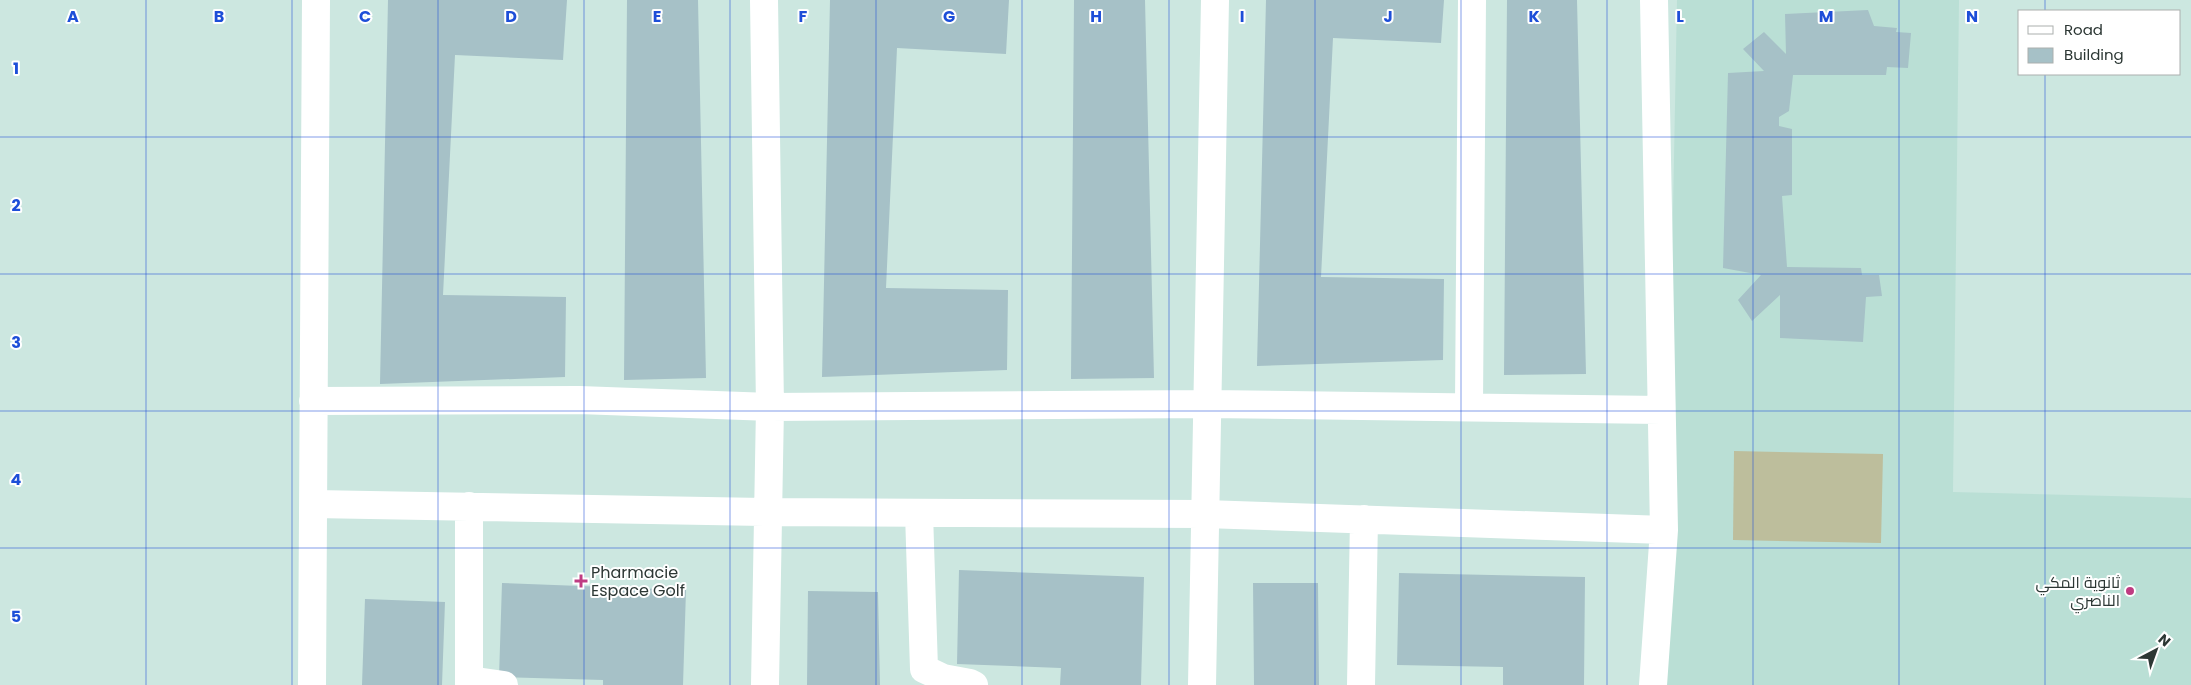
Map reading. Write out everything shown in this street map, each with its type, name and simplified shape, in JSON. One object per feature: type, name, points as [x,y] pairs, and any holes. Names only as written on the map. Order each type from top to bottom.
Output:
[{"type":"street","points":[[312,685],[316,0]]},
{"type":"street","points":[[764,0],[770,407],[765,685]]},
{"type":"street","points":[[1202,685],[1215,0]]},
{"type":"street","points":[[1469,406],[1472,0]]},
{"type":"street","points":[[1653,685],[1664,530],[1654,0]]},
{"type":"street","points":[[313,401],[579,400],[770,407],[1208,404],[1661,410]]},
{"type":"street","points":[[314,504],[768,512],[1205,514],[1664,530]]},
{"type":"street","points":[[469,506],[469,682],[504,685]]},
{"type":"street","points":[[919,513],[924,677],[943,678],[974,685]]},
{"type":"street","points":[[1361,685],[1364,519]]},
{"type":"shaded area","points":[[1677,0],[1959,0],[1953,492],[2191,498],[2191,685],[1664,685]]},
{"type":"shaded area","points":[[1734,451],[1883,454],[1881,543],[1733,540]]},
{"type":"building","points":[[388,0],[567,0],[563,60],[455,55],[443,295],[566,297],[565,377],[380,384]]},
{"type":"building","points":[[627,0],[698,0],[706,378],[624,380]]},
{"type":"building","points":[[830,0],[1009,0],[1006,54],[897,48],[886,288],[1008,290],[1007,370],[822,377]]},
{"type":"building","points":[[1074,0],[1145,0],[1154,378],[1071,379]]},
{"type":"building","points":[[1266,0],[1444,0],[1441,43],[1333,38],[1321,277],[1444,279],[1443,360],[1257,366]]},
{"type":"building","points":[[1507,0],[1577,0],[1586,374],[1504,375]]},
{"type":"building","points":[[1868,10],[1874,26],[1897,28],[1896,32],[1911,33],[1908,68],[1887,67],[1886,75],[1793,75],[1789,111],[1779,117],[1779,126],[1792,129],[1792,195],[1782,196],[1787,267],[1861,268],[1862,275],[1879,275],[1882,296],[1866,297],[1863,342],[1780,338],[1780,295],[1752,321],[1738,300],[1761,275],[1723,268],[1728,73],[1764,71],[1743,49],[1764,32],[1786,54],[1785,14]]},
{"type":"building","points":[[959,570],[1144,577],[1141,685],[1060,685],[1061,668],[957,664]]},
{"type":"building","points":[[1399,573],[1585,577],[1584,685],[1503,685],[1503,667],[1397,665]]},
{"type":"building","points":[[502,583],[686,590],[683,685],[603,685],[603,680],[499,677]]},
{"type":"building","points":[[1253,583],[1318,583],[1319,685],[1254,685]]},
{"type":"building","points":[[808,591],[878,592],[880,685],[807,685]]},
{"type":"building","points":[[365,599],[445,602],[442,685],[362,685]]},
{"type":"place","name":"Pharmacie Espace Golf","points":[[581,581]]},
{"type":"place","name":"ثانوية المكي الناصري","points":[[2130,591]]}]
